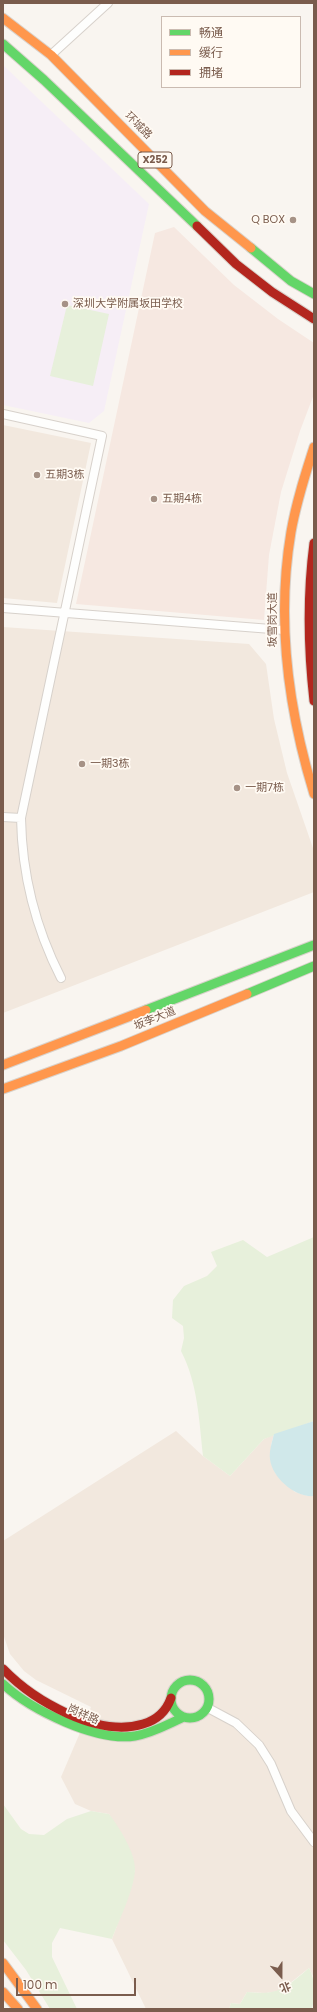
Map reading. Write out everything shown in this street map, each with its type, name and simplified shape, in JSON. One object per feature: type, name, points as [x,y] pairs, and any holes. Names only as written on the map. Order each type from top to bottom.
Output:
[{"type":"main road","name":"环城路","points":[[3,18],[51,56],[205,211],[291,281],[314,294]]},
{"type":"main road","name":"X252","points":[[3,44],[44,80],[236,264],[272,292],[314,319]]},
{"type":"main road","points":[[301,311],[314,324]]},
{"type":"main road","name":"坂雪岗大道","points":[[314,447],[302,485],[292,529],[285,579],[284,630],[286,666],[292,712],[302,757],[314,794]]},
{"type":"main road","points":[[314,543],[309,582],[308,632],[314,701]]},
{"type":"main road","name":"坂李大道","points":[[3,1065],[314,945]]},
{"type":"main road","name":"坂李大道","points":[[3,1089],[37,1078],[111,1050],[314,966]]},
{"type":"main road","name":"岗祥路","points":[[3,1669],[14,1682],[29,1692],[85,1720],[101,1725],[127,1727],[151,1721],[164,1712],[171,1698]]},
{"type":"main road","points":[[195,1680],[207,1688],[210,1701],[208,1708],[198,1717],[184,1717],[174,1710],[171,1698],[172,1691],[182,1681],[195,1680]]},
{"type":"main road","name":"岗祥路","points":[[3,1684],[25,1700],[81,1729],[99,1735],[118,1737],[137,1735],[184,1717]]},
{"type":"main road","points":[[3,1963],[37,2009]]},
{"type":"main road","points":[[3,1992],[18,2009]]},
{"type":"street","points":[[51,56],[108,3]]},
{"type":"street","points":[[3,414],[102,436],[21,818],[23,855],[31,904],[45,945],[61,978]]},
{"type":"street","points":[[3,608],[284,630]]},
{"type":"street","points":[[3,817],[21,818]]},
{"type":"street","points":[[208,1708],[236,1723],[259,1746],[271,1764],[291,1812],[314,1842]]},
{"type":"shaded area","name":"深圳大学附属坂田学校","points":[[3,65],[149,204],[104,411],[89,423],[3,405]]},
{"type":"shaded area","points":[[174,227],[234,285],[278,319],[314,343],[314,394],[300,431],[281,492],[269,555],[264,620],[76,604],[155,233]]},
{"type":"shaded area","points":[[3,425],[91,443],[57,603],[3,598]]},
{"type":"shaded area","points":[[3,627],[249,644],[266,664],[274,719],[287,773],[314,851],[314,892],[3,1013]]},
{"type":"shaded area","points":[[176,1431],[203,1456],[230,1476],[264,1439],[274,1434],[271,1445],[275,1473],[295,1492],[308,1496],[314,1496],[314,1978],[309,1968],[280,1991],[266,1993],[247,1992],[240,2004],[231,2003],[229,2009],[146,2009],[112,1939],[127,1898],[135,1870],[109,1814],[91,1811],[75,1804],[61,1777],[91,1707],[36,1680],[24,1671],[10,1654],[3,1634],[3,1541]]},
{"type":"green space","points":[[67,305],[109,314],[93,386],[50,376]]},
{"type":"green space","points":[[314,1237],[314,1421],[264,1439],[230,1476],[203,1456],[197,1402],[191,1376],[181,1351],[184,1338],[183,1326],[172,1318],[173,1300],[184,1286],[207,1276],[217,1266],[211,1252],[243,1240],[267,1257]]},
{"type":"green space","points":[[3,1804],[21,1829],[29,1834],[44,1835],[67,1819],[91,1811],[109,1814],[122,1833],[133,1856],[135,1870],[132,1887],[112,1939],[60,1928],[52,1943],[52,1957],[77,2009],[50,2009],[26,1970],[3,1940]]},
{"type":"green space","points":[[309,1968],[313,1978],[314,1988],[312,2009],[229,2009],[231,2003],[240,2004],[247,1992],[258,1993],[281,1989],[294,1981]]},
{"type":"water","points":[[314,1421],[314,1496],[307,1496],[293,1490],[280,1480],[272,1466],[270,1453],[274,1434]]},
{"type":"traffic: fast","points":[[3,44],[44,80],[197,226]]},
{"type":"traffic: fast","points":[[251,248],[291,281],[314,294]]},
{"type":"traffic: fast","points":[[146,1010],[314,945]]},
{"type":"traffic: fast","points":[[247,994],[314,966]]},
{"type":"traffic: fast","points":[[186,1680],[194,1680],[204,1685],[208,1692],[209,1699],[208,1706],[204,1713],[194,1718],[186,1718],[176,1713],[174,1710],[171,1703],[171,1695],[176,1685],[179,1683],[186,1680]]},
{"type":"traffic: fast","points":[[3,1684],[30,1704],[47,1713],[65,1722],[102,1734],[120,1737],[142,1735],[184,1717]]},
{"type":"traffic: slow","points":[[3,18],[51,55],[205,211],[251,248]]},
{"type":"traffic: slow","points":[[314,447],[293,521],[287,565],[285,599],[285,632],[291,697],[297,730],[314,794]]},
{"type":"traffic: slow","points":[[3,1089],[121,1046],[247,994]]},
{"type":"traffic: slow","points":[[3,1065],[146,1010]]},
{"type":"traffic: slow","points":[[3,1963],[37,2009]]},
{"type":"traffic: slow","points":[[3,1992],[18,2009]]},
{"type":"traffic: jam","points":[[197,226],[236,264],[272,292],[314,319]]},
{"type":"traffic: jam","points":[[314,543],[309,602],[310,661],[314,701]]},
{"type":"traffic: jam","points":[[3,1669],[16,1681],[49,1704],[68,1714],[106,1726],[125,1727],[148,1722],[157,1718],[164,1711],[171,1698]]},
{"type":"place","name":"Q BOX","points":[[293,220]]},
{"type":"place","name":"深圳大学附属坂田学校","points":[[65,304]]},
{"type":"place","name":"五期3栋","points":[[37,475]]},
{"type":"place","name":"五期4栋","points":[[154,499]]},
{"type":"place","name":"一期3栋","points":[[82,764]]},
{"type":"place","name":"一期7栋","points":[[237,788]]}]
